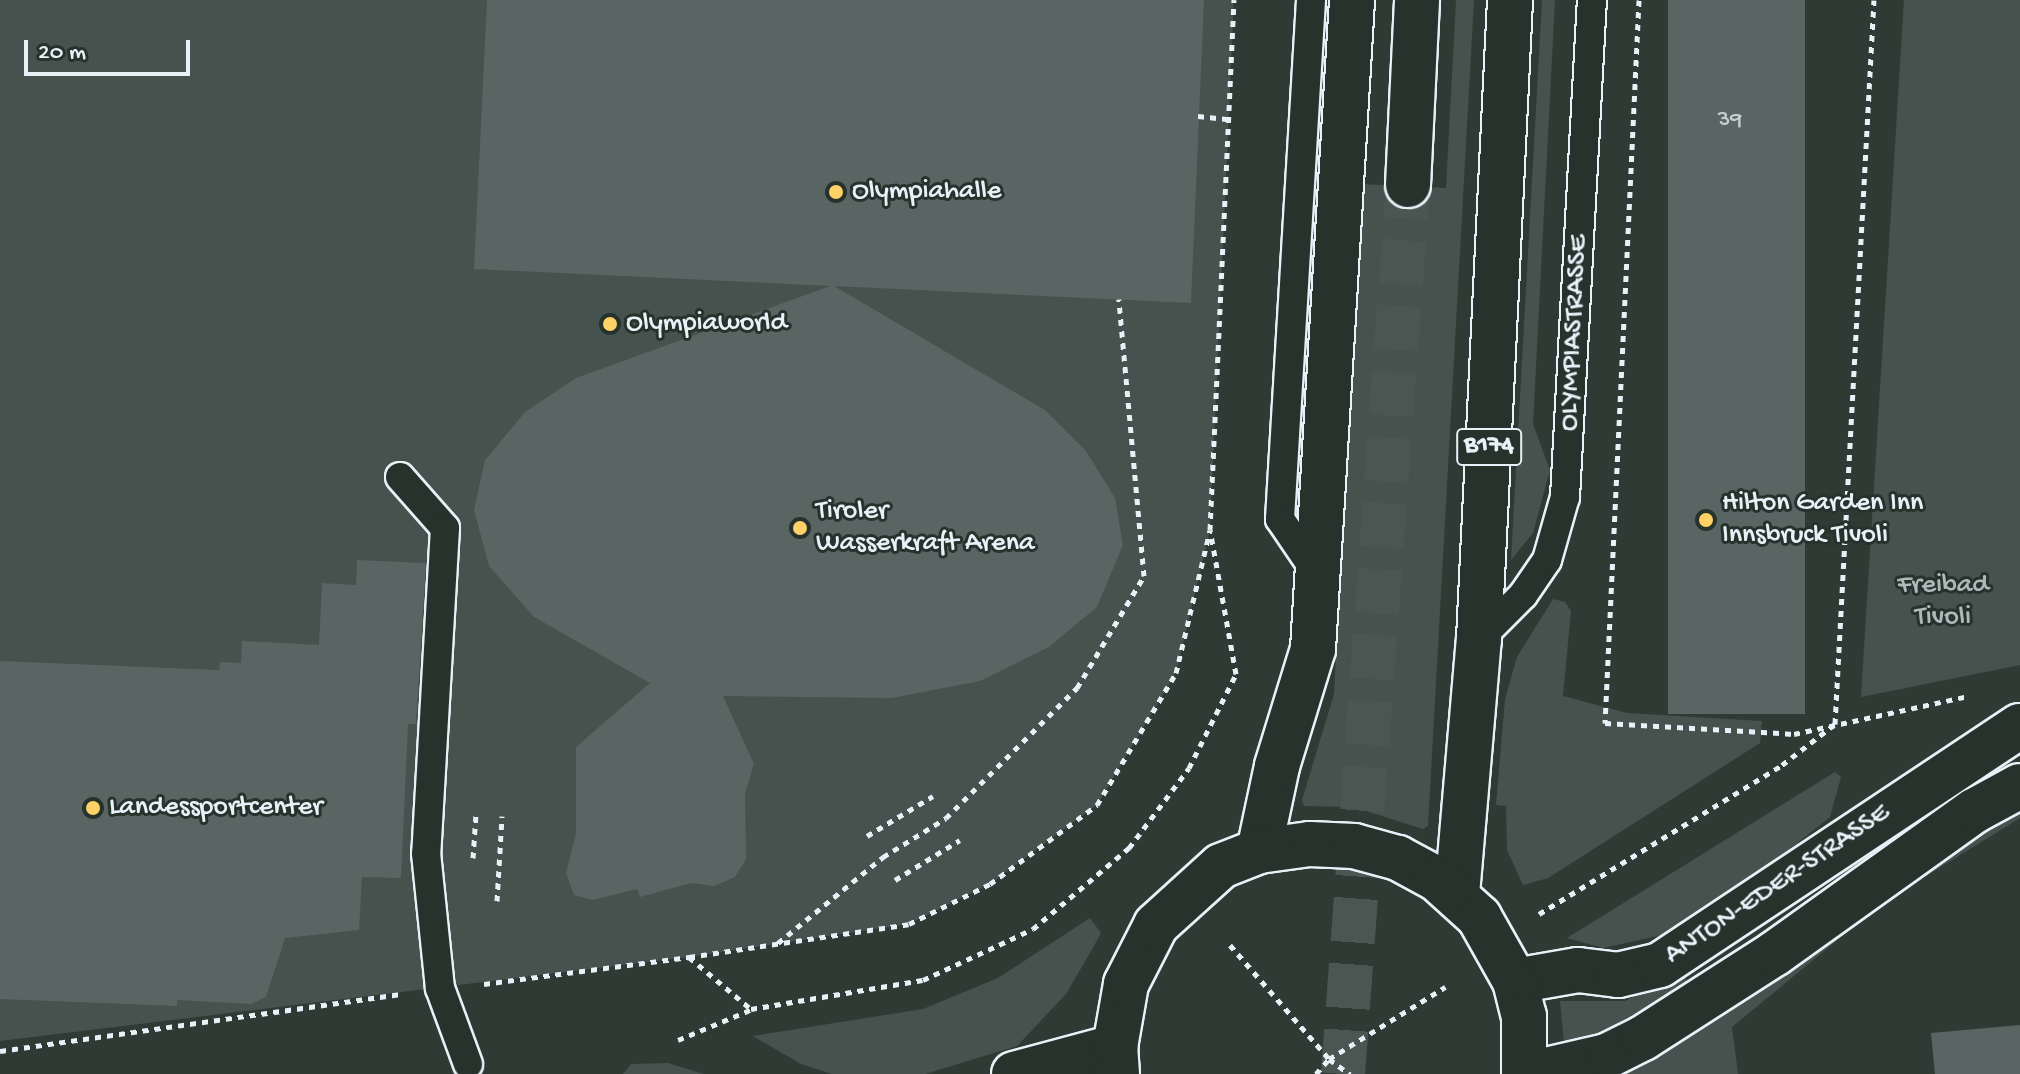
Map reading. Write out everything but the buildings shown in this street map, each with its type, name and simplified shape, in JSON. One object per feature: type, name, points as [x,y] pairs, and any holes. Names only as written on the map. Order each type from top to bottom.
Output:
[{"type":"main road","points":[[1259,851],[1277,766],[1313,649],[1352,0]]},
{"type":"main road","points":[[1408,185],[1417,0]]},
{"type":"main road","name":"B174","points":[[1457,894],[1479,639],[1510,0]]},
{"type":"main road","name":"ANTON-EDER-STRASSE","points":[[1515,981],[1578,970],[1618,975],[1660,965],[2020,726]]},
{"type":"main road","name":"ANTON-EDER-STRASSE","points":[[1527,1074],[1607,1056],[1643,1038],[1774,954],[1974,811],[2020,786]]},
{"type":"main road","points":[[1014,1074],[1116,1061],[1126,984],[1156,925],[1221,866],[1259,851],[1310,844],[1354,846],[1398,858],[1457,894],[1479,917],[1515,981],[1524,1016],[1527,1074]]},
{"type":"lane","points":[[1311,0],[1280,519],[1319,577]]},
{"type":"lane","name":"OLYMPIASTRASSE","points":[[1479,639],[1523,595],[1547,560],[1565,497],[1592,0]]},
{"type":"lane","points":[[400,477],[445,528],[426,853],[440,988],[468,1064]]},
{"type":"path","points":[[0,1051],[909,924],[990,884],[1097,805],[1176,673],[1210,530],[1234,0]]},
{"type":"path","points":[[1639,0],[1605,723],[1794,734],[1976,694]]},
{"type":"path","points":[[1539,914],[1782,765],[1835,724],[1874,0]]},
{"type":"path","points":[[1198,116],[1229,119]]},
{"type":"path","points":[[777,944],[883,857],[946,818],[1077,688],[1144,576],[1119,299]]},
{"type":"path","points":[[678,1040],[751,1009],[923,980],[1033,929],[1129,848],[1189,768],[1236,674],[1210,530]]},
{"type":"path","points":[[867,836],[933,796]]},
{"type":"path","points":[[497,901],[502,816]]},
{"type":"path","points":[[895,880],[960,840]]},
{"type":"path","points":[[1230,945],[1329,1059],[1350,1074]]},
{"type":"path","points":[[689,957],[751,1009]]},
{"type":"path","points":[[1316,1074],[1329,1059],[1445,987]]},
{"type":"green space","name":"Olympiaworld","points":[[0,0],[1234,0],[1210,530],[1176,673],[1097,805],[990,884],[909,924],[689,957],[0,1041]]},
{"type":"green space","points":[[1322,0],[1335,0],[1304,459],[1298,426]]},
{"type":"green space","points":[[1456,0],[1474,0],[1428,826],[1423,829],[1353,807],[1304,806],[1302,800],[1334,694],[1360,184],[1446,188]]},
{"type":"green space","points":[[1542,0],[1555,0],[1533,424],[1550,470],[1533,533],[1511,560]]},
{"type":"green space","name":"Freibad Tivoli","points":[[1904,0],[2020,0],[2020,665],[1861,697]]},
{"type":"green space","points":[[1553,599],[1565,602],[1571,611],[1563,696],[1627,713],[1762,721],[1760,743],[1548,878],[1523,885],[1507,850],[1506,806],[1496,805],[1505,699],[1517,657]]},
{"type":"green space","points":[[1835,772],[1841,777],[1830,817],[1690,929],[1603,948],[1567,938]]},
{"type":"green space","points":[[2020,802],[2020,818],[1881,904],[1732,1027],[1738,1074],[1612,1074]]},
{"type":"green space","points":[[1090,918],[1101,933],[1090,953],[1066,994],[1017,1046],[925,1074],[832,1074],[801,1064],[753,1036],[923,1009],[998,978]]},
{"type":"green space","points":[[1684,972],[1688,984],[1622,1027],[1564,1043],[1560,1001],[1625,1001]]},
{"type":"green space","points":[[668,1063],[704,1074],[623,1074],[631,1064]]},
{"type":"tunnel","points":[[1343,1074],[1408,185]]},
{"type":"place","name":"Olympiahalle","points":[[836,192]]},
{"type":"place","name":"Olympiaworld","points":[[610,324]]},
{"type":"place","name":"Hilton Garden Inn Innsbruck Tivoli","points":[[1706,520]]},
{"type":"place","name":"Tiroler Wasserkraft Arena","points":[[800,528]]},
{"type":"place","name":"Landessportcenter","points":[[93,808]]}]
